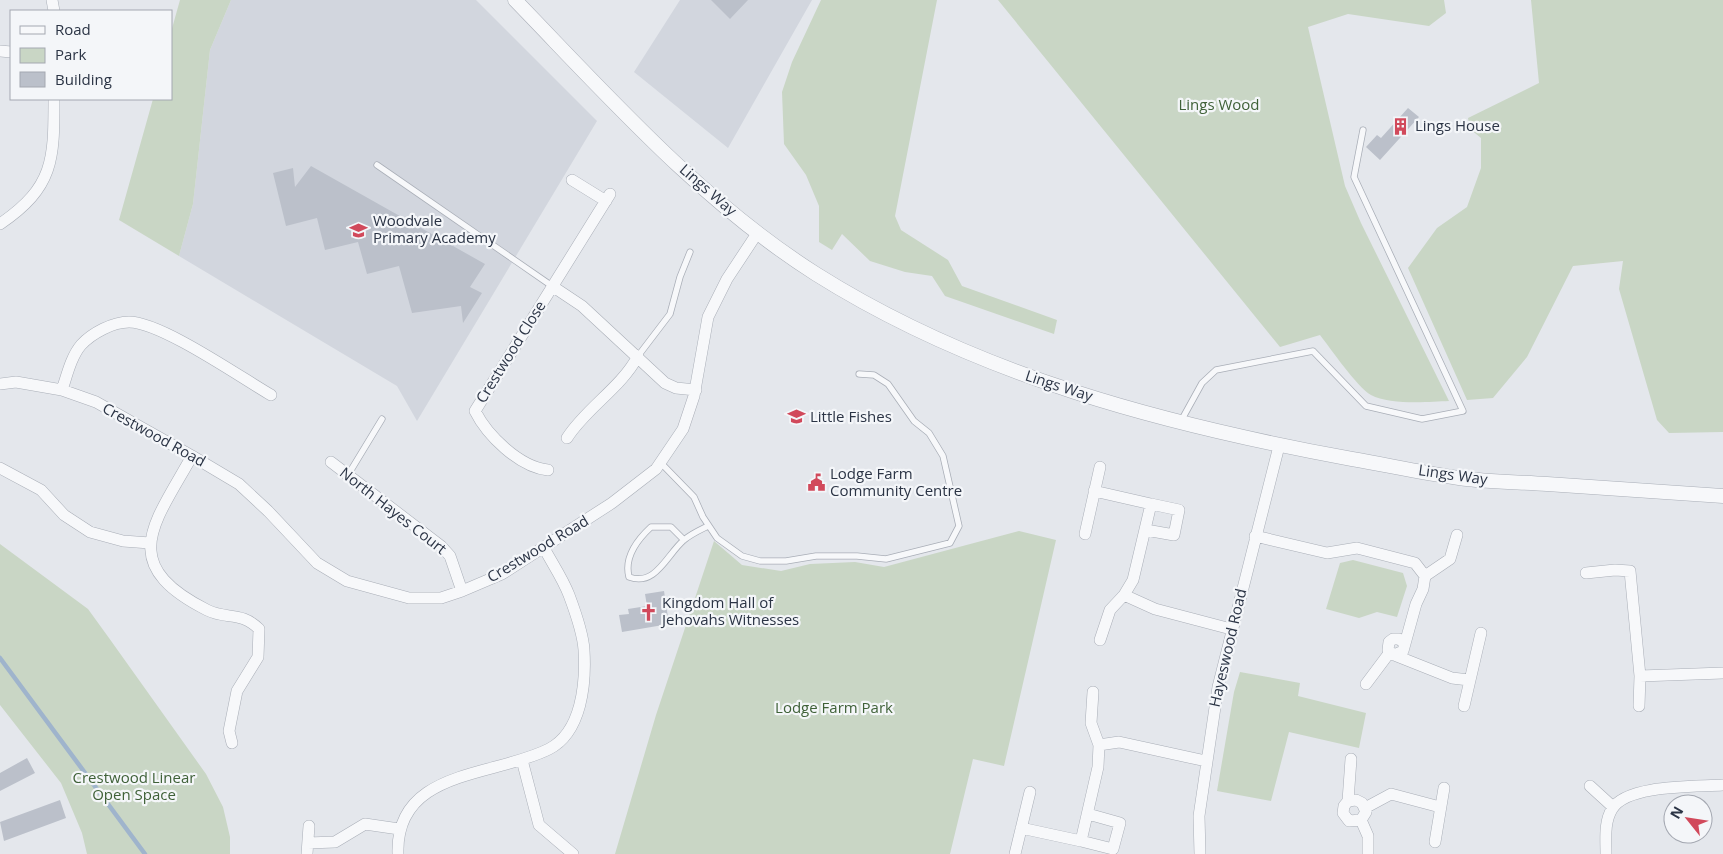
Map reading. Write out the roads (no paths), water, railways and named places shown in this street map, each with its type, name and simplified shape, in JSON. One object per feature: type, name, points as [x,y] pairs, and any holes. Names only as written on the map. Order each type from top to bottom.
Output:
[{"type":"street","name":"Lings Way","points":[[515,0],[638,126],[704,188],[758,232],[816,274],[897,319],[963,350],[1014,371],[1180,423],[1279,446],[1460,478],[1723,496]]},
{"type":"street","points":[[0,224],[19,211],[38,191],[49,170],[54,146],[54,100]]},
{"type":"street","name":"Crestwood Close","points":[[548,470],[537,469],[494,440],[482,426],[474,411],[608,198],[572,180]]},
{"type":"street","name":"Crestwood Road","points":[[0,384],[16,382],[62,390],[96,402],[192,456],[239,484],[318,563],[347,581],[409,598],[441,598],[502,574],[612,503],[656,469],[683,429],[696,390],[708,317],[727,279],[758,232]]},
{"type":"street","name":"Crestwood Close","points":[[552,286],[582,306],[665,383],[676,388],[696,390]]},
{"type":"street","points":[[62,390],[72,360],[82,344],[98,331],[128,322],[159,329],[271,395]]},
{"type":"street","points":[[567,438],[577,422],[606,395],[634,364],[638,356]]},
{"type":"street","name":"Hayeswood Road","points":[[1200,854],[1199,816],[1218,687],[1279,446]]},
{"type":"street","points":[[192,456],[153,525],[150,543],[151,558],[160,576],[169,586],[208,611],[249,619],[259,629],[258,657],[237,692],[229,731],[232,743]]},
{"type":"street","name":"North Hayes Court","points":[[331,462],[441,546],[450,556],[462,591]]},
{"type":"street","points":[[1085,534],[1100,467]]},
{"type":"street","points":[[0,468],[41,490],[64,515],[90,532],[123,541],[150,543]]},
{"type":"street","points":[[1094,491],[1179,510],[1174,535],[1146,530]]},
{"type":"street","points":[[1100,640],[1110,610],[1124,595],[1133,580],[1151,504]]},
{"type":"street","points":[[1425,576],[1450,559],[1457,535]]},
{"type":"street","points":[[1255,536],[1327,552],[1357,548],[1415,563],[1425,576],[1423,589],[1416,604],[1403,651],[1392,653],[1366,684]]},
{"type":"street","points":[[398,854],[399,829],[403,820],[427,792],[455,778],[522,760],[550,748],[570,729],[582,698],[584,649],[569,594],[544,548]]},
{"type":"street","points":[[1586,573],[1615,570],[1630,571],[1640,676],[1639,706]]},
{"type":"street","points":[[1124,595],[1155,609],[1231,630]]},
{"type":"street","points":[[1464,706],[1481,633]]},
{"type":"street","points":[[1392,653],[1452,678],[1469,680]]},
{"type":"street","points":[[1640,676],[1723,673]]},
{"type":"street","points":[[1081,841],[1098,767],[1100,745],[1091,723],[1093,692]]},
{"type":"street","points":[[1100,745],[1119,742],[1206,761]]},
{"type":"street","points":[[1348,802],[1359,801],[1365,808],[1364,816],[1361,820],[1353,822],[1344,817],[1343,809],[1348,802],[1350,759]]},
{"type":"street","points":[[522,760],[539,825],[573,854]]},
{"type":"street","points":[[1606,854],[1606,824],[1613,807],[1628,796],[1646,790],[1723,785]]},
{"type":"street","points":[[1590,786],[1613,807]]},
{"type":"street","points":[[1435,842],[1444,788]]},
{"type":"street","points":[[1015,854],[1030,792]]},
{"type":"street","points":[[1365,808],[1392,794],[1440,807]]},
{"type":"street","points":[[1021,828],[1081,841],[1112,852],[1120,823],[1088,814]]},
{"type":"street","points":[[1361,820],[1368,836],[1368,854]]},
{"type":"street","points":[[309,826],[307,849],[335,842],[366,824],[399,829]]},
{"type":"lane","points":[[1180,423],[1202,383],[1216,370],[1313,351],[1366,406],[1422,419],[1463,411],[1354,177],[1363,130]]},
{"type":"lane","points":[[376,165],[552,286]]},
{"type":"lane","points":[[638,356],[670,314],[680,277],[690,252]]},
{"type":"lane","points":[[660,462],[694,497],[716,538],[735,553],[760,561],[786,561],[816,556],[858,556],[886,559],[950,544],[959,526],[943,456],[929,433],[914,421],[888,384],[874,375],[859,374]]},
{"type":"lane","points":[[348,475],[382,418]]},
{"type":"lane","points":[[684,540],[671,527],[651,527],[640,538],[632,551],[627,568],[629,577],[637,580],[652,576],[684,540],[708,526]]},
{"type":"waterway","points":[[0,658],[145,854]]},
{"type":"place","name":"Lings House","points":[[1401,126]]},
{"type":"place","name":"Woodvale Primary Academy","points":[[359,230]]},
{"type":"place","name":"Little Fishes","points":[[796,417]]},
{"type":"place","name":"Lodge Farm Community Centre","points":[[816,483]]},
{"type":"place","name":"Kingdom Hall of Jehovahs Witnesses","points":[[648,612]]},
{"type":"park label","name":"Lings Wood","points":[[1219,105]]},
{"type":"park label","name":"Lodge Farm Park","points":[[834,708]]},
{"type":"park label","name":"Crestwood Linear Open Space","points":[[134,786]]}]
